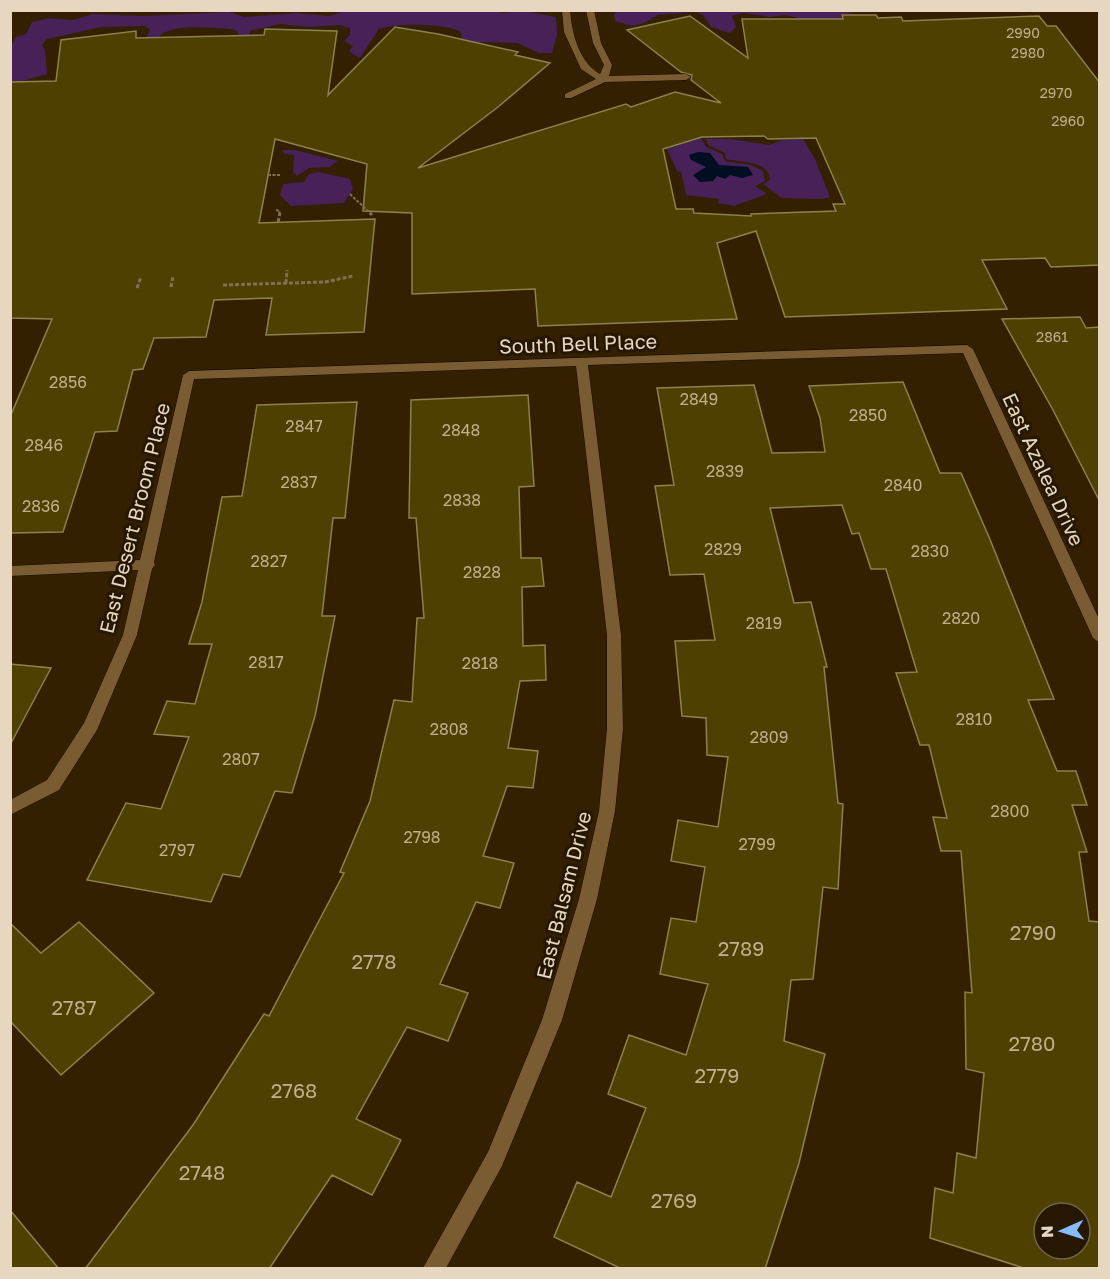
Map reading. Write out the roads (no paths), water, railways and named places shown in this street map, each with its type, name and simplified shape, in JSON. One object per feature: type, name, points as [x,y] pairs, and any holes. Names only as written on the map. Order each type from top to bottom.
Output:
[{"type":"street","points":[[566,10],[568,32],[585,69],[603,80]]},
{"type":"street","points":[[590,10],[597,43],[608,65],[603,80]]},
{"type":"street","points":[[568,96],[603,80],[686,77]]},
{"type":"street","name":"South Bell Place","points":[[189,375],[967,349]]},
{"type":"street","name":"East Azalea Drive","points":[[967,349],[1100,638]]},
{"type":"street","name":"East Balsam Drive","points":[[435,1269],[495,1159],[552,1020],[588,899],[607,811],[615,729],[614,635],[582,363]]},
{"type":"street","name":"East Desert Broom Place","points":[[10,808],[53,785],[91,726],[130,635],[148,565],[189,375]]},
{"type":"street","points":[[10,571],[148,565]]},
{"type":"water","points":[[698,152],[710,153],[719,165],[748,167],[753,175],[742,178],[730,175],[725,179],[717,176],[713,181],[700,182],[693,175],[706,167],[691,160],[689,155]]}]
